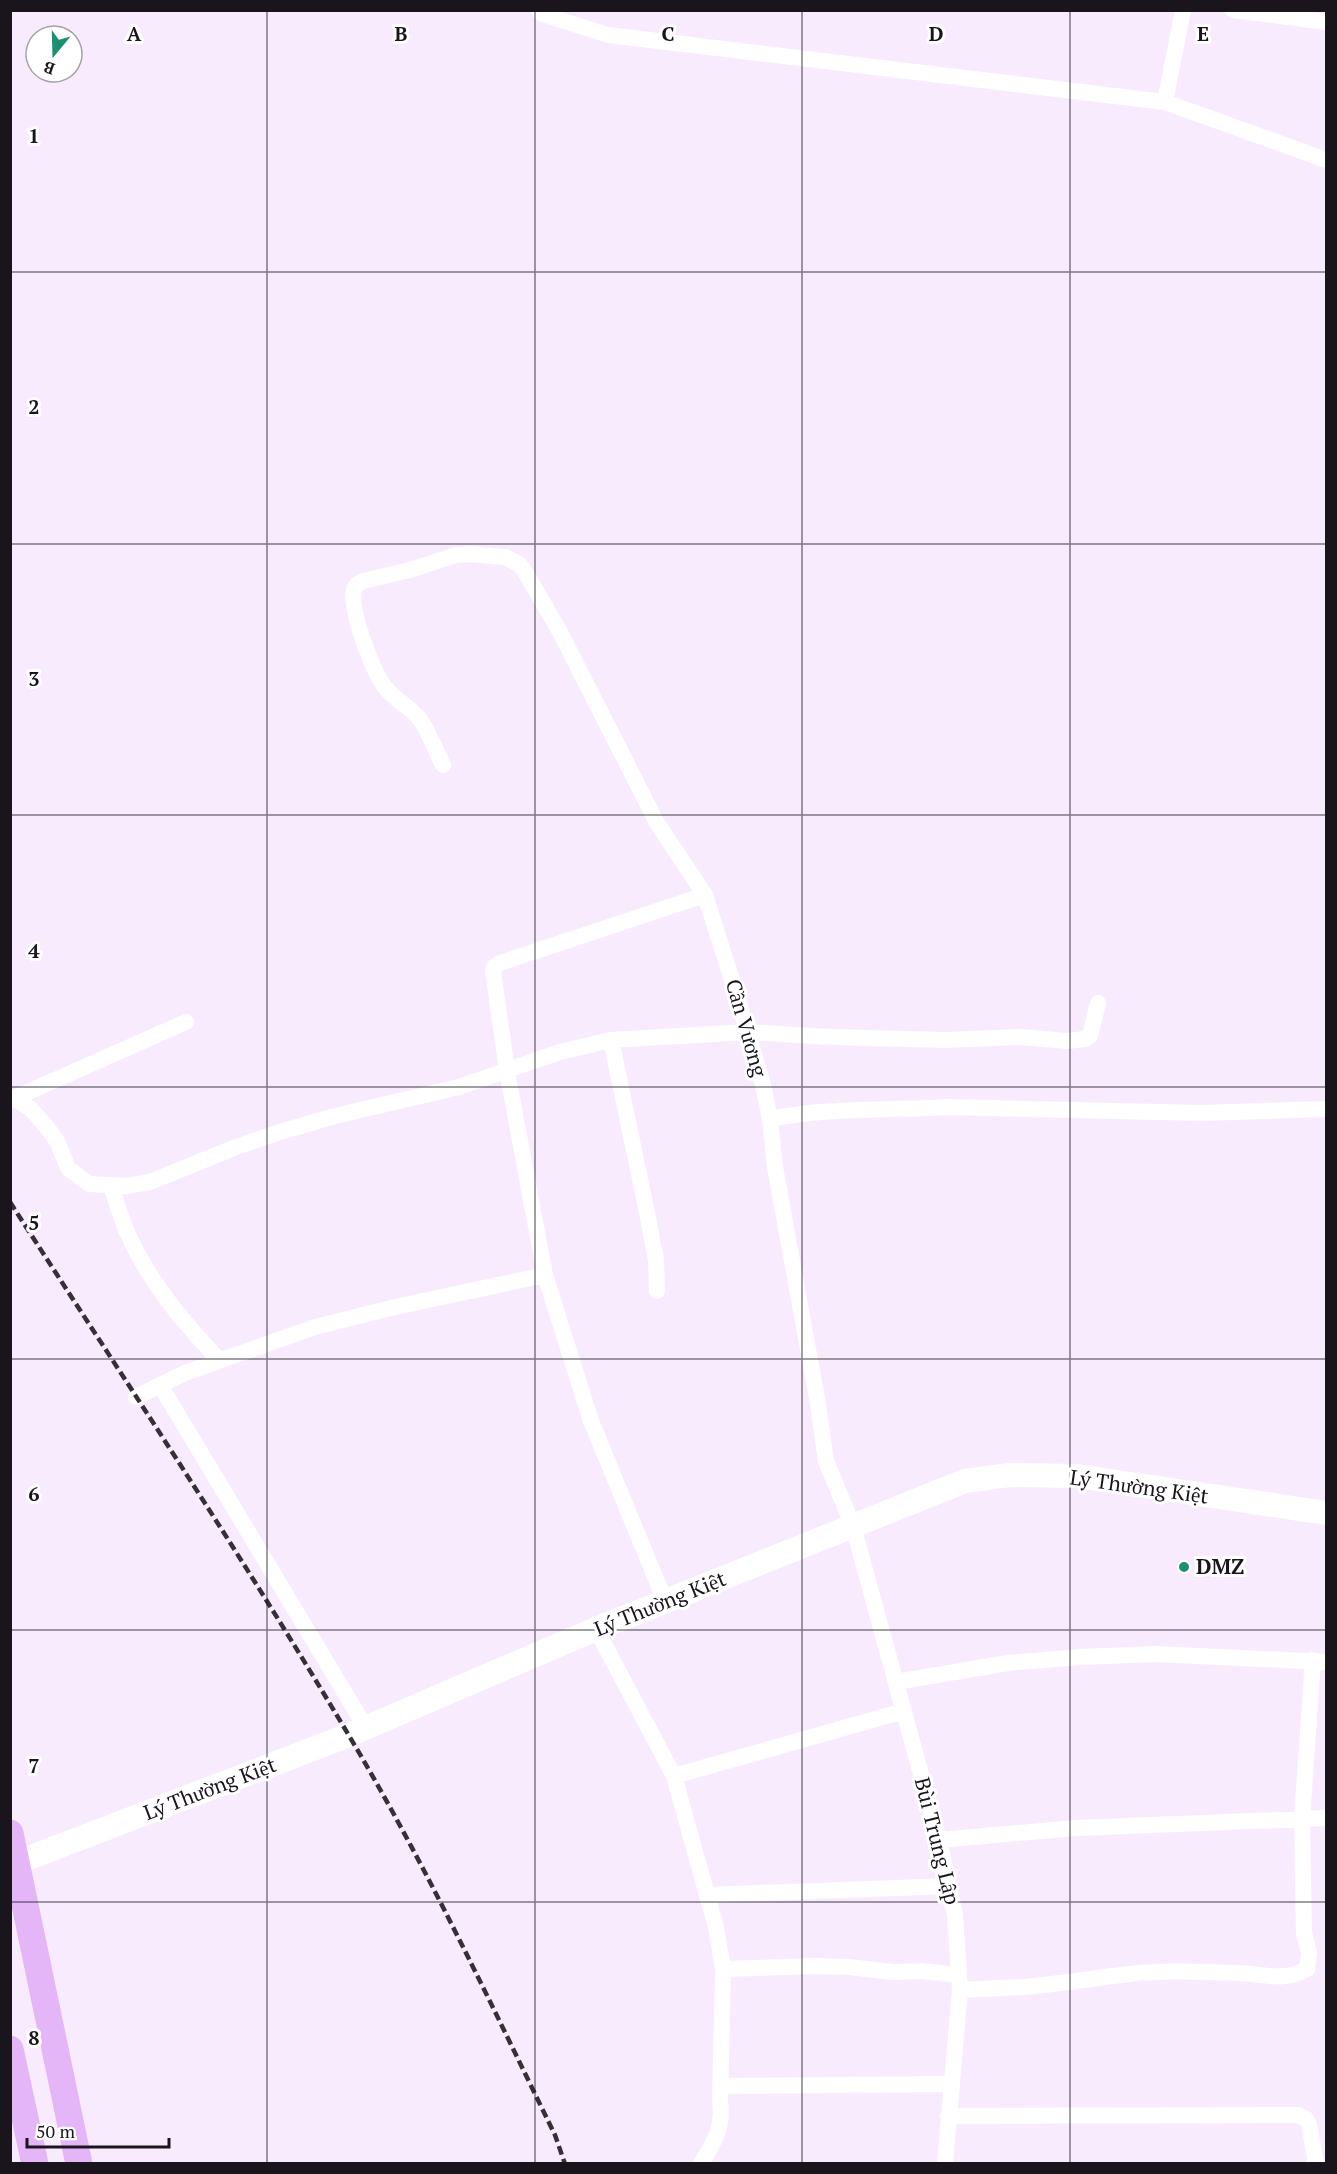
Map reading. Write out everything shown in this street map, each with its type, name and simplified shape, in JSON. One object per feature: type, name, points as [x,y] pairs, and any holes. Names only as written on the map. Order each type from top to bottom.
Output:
[{"type":"highway","points":[[10,1833],[13,1865],[79,2163]]},
{"type":"highway","points":[[10,2049],[35,2163]]},
{"type":"main road","name":"Lý Thường Kiệt","points":[[13,1865],[366,1728],[596,1629],[965,1481],[1009,1474],[1077,1476],[1326,1514]]},
{"type":"street","points":[[539,10],[542,14],[608,34],[1165,102],[1326,160]]},
{"type":"street","points":[[1165,102],[1183,10]]},
{"type":"street","points":[[1233,10],[1326,22]]},
{"type":"street","name":"Cần Vương","points":[[443,765],[423,723],[385,687],[376,673],[354,605],[354,590],[358,583],[363,581],[410,570],[456,555],[505,556],[524,570],[560,632],[657,823],[705,895],[763,1085],[826,1461],[853,1526]]},
{"type":"street","points":[[665,1601],[591,1421],[545,1275],[507,1071],[493,971],[495,965],[705,895]]},
{"type":"street","points":[[12,1099],[31,1109],[57,1141],[68,1168],[88,1184],[126,1186],[150,1182],[280,1132],[335,1116],[459,1087],[560,1052],[611,1040],[748,1032],[875,1039],[945,1040],[1020,1037],[1075,1041],[1090,1036],[1098,1003]]},
{"type":"street","points":[[12,1099],[186,1023]]},
{"type":"street","points":[[611,1040],[656,1260],[657,1291]]},
{"type":"street","points":[[770,1119],[800,1112],[946,1107],[1202,1113],[1326,1108]]},
{"type":"street","points":[[111,1186],[125,1228],[145,1267],[184,1323],[219,1360]]},
{"type":"street","points":[[136,1397],[185,1373],[315,1327],[545,1275]]},
{"type":"street","points":[[160,1385],[366,1728]]},
{"type":"street","name":"Bùi Trung Lập","points":[[853,1526],[939,1840],[955,1915],[959,1983],[945,2163]]},
{"type":"street","points":[[596,1629],[675,1776],[716,1927],[723,1969],[721,2122],[715,2140],[701,2163]]},
{"type":"street","points":[[723,1969],[815,1966],[893,1972],[920,1971],[959,1983],[1022,1987],[1163,1972],[1248,1973],[1284,1977],[1296,1976],[1307,1969],[1309,1953],[1304,1933],[1302,1819],[1320,1661],[1156,1654],[1080,1657],[1008,1663],[896,1682]]},
{"type":"street","points":[[675,1776],[904,1712]]},
{"type":"street","points":[[939,1840],[1076,1828],[1326,1818]]},
{"type":"street","points":[[706,1895],[949,1886]]},
{"type":"street","points":[[722,2085],[951,2084]]},
{"type":"street","points":[[948,2116],[1298,2115],[1306,2119],[1309,2124],[1316,2163]]},
{"type":"railway","points":[[10,1202],[224,1533],[348,1734],[404,1832],[481,1983],[555,2135],[565,2164]]},
{"type":"place","name":"DMZ","points":[[1184,1567]]}]
